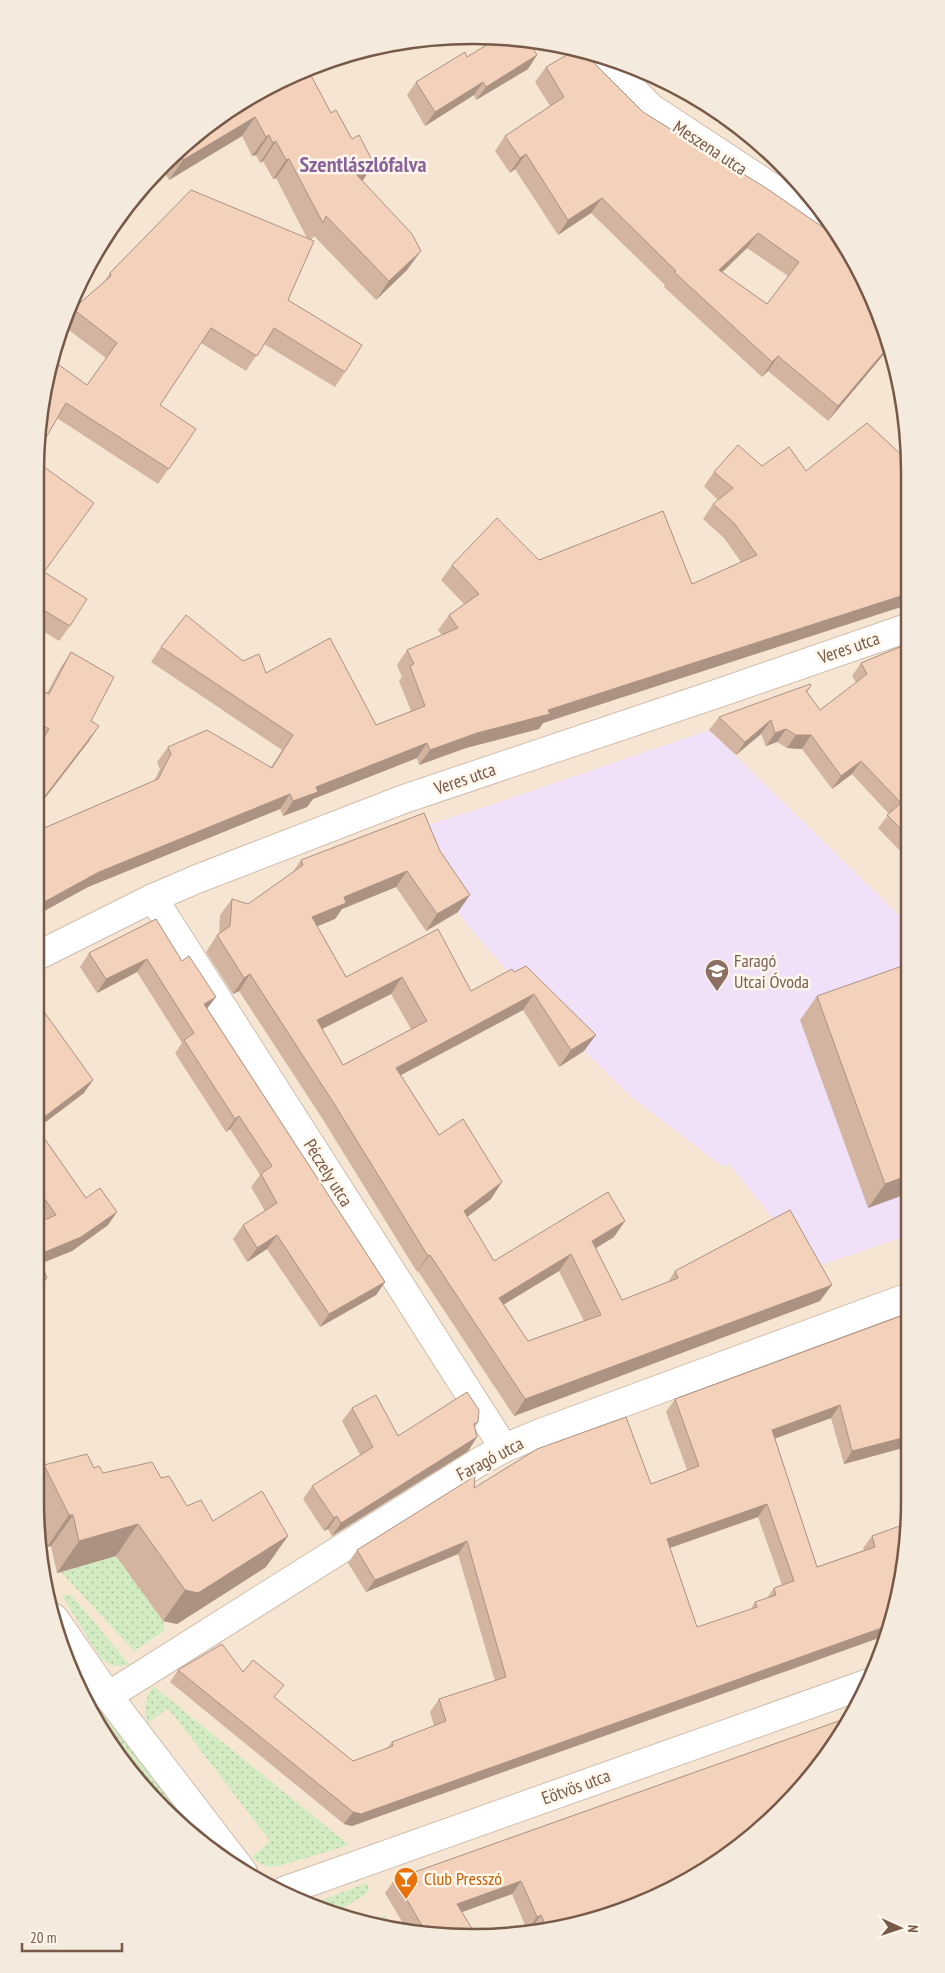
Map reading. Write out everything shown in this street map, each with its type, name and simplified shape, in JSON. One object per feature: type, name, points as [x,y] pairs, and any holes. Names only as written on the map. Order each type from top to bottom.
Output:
[{"type":"street","name":"Meszena utca","points":[[611,67],[651,108],[817,217]]},
{"type":"street","name":"Veres utca","points":[[44,953],[153,898],[206,875],[404,799],[901,630]]},
{"type":"street","name":"Péczely utca","points":[[153,898],[504,1448]]},
{"type":"street","name":"Faragó utca","points":[[108,1696],[504,1448],[901,1300]]},
{"type":"street","points":[[68,1640],[229,1853]]},
{"type":"street","name":"Eötvös utca","points":[[291,1889],[859,1687]]},
{"type":"shaded area","points":[[472,44],[528,47],[583,58],[637,76],[687,101],[734,132],[755,150],[776,169],[813,211],[844,258],[857,283],[869,308],[887,362],[898,417],[901,472],[900,1529],[898,1556],[887,1611],[869,1665],[844,1715],[806,1771],[697,1866],[637,1897],[583,1915],[528,1926],[472,1929],[444,1928],[389,1921],[362,1915],[308,1897],[258,1872],[211,1841],[169,1804],[132,1762],[101,1715],[76,1665],[58,1611],[47,1556],[44,1500],[44,472],[47,417],[52,389],[58,362],[76,308],[101,258],[132,211],[169,169],[211,132],[258,101],[308,76],[362,58],[417,47],[444,45]]},
{"type":"shaded area","name":"Faragó Utcai Óvoda","points":[[709,730],[901,917],[901,1238],[804,1271],[779,1226],[729,1164],[723,1167],[629,1095],[535,1003],[469,927],[428,867],[413,829],[476,810]]},
{"type":"green space","points":[[116,1556],[163,1621],[164,1631],[134,1651],[61,1572]]},
{"type":"green space","points":[[68,1594],[72,1596],[130,1665],[114,1666],[101,1659],[62,1596]]},
{"type":"green space","points":[[153,1686],[349,1845],[280,1866],[272,1867],[255,1860],[252,1857],[270,1841],[168,1708],[148,1723],[146,1704]]},
{"type":"green space","points":[[89,1692],[180,1814],[132,1762],[101,1715]]},
{"type":"green space","points":[[367,1883],[369,1890],[366,1894],[342,1908],[320,1901]]},
{"type":"green space","points":[[385,1915],[389,1921],[378,1919]]},
{"type":"building","points":[[487,45],[533,48],[537,55],[486,87],[483,82],[435,112],[416,82],[465,52],[467,57]]},
{"type":"building","points":[[567,55],[592,61],[643,112],[766,188],[826,229],[844,258],[869,308],[884,352],[838,406],[778,356],[772,362],[674,272],[676,271],[602,198],[568,220],[526,154],[520,158],[505,136],[564,97],[546,67]],"holes":[[[758,233],[799,262],[767,304],[719,270]]]},
{"type":"building","points":[[311,75],[331,113],[336,110],[352,139],[359,135],[374,164],[355,173],[412,234],[421,251],[389,281],[326,216],[323,223],[289,159],[286,160],[276,141],[273,143],[269,135],[266,137],[255,117],[183,160],[182,158],[190,150],[234,116],[258,101]]},
{"type":"building","points":[[191,190],[314,241],[288,300],[362,345],[345,372],[274,328],[257,356],[211,328],[160,405],[196,429],[169,469],[66,403],[45,439],[47,417],[58,364],[87,385],[117,343],[75,311],[77,305],[111,276],[110,273]]},
{"type":"building","points":[[867,423],[900,454],[901,596],[548,710],[550,714],[477,733],[430,750],[427,743],[316,787],[318,792],[293,801],[290,794],[99,872],[44,902],[44,828],[158,779],[171,754],[168,747],[207,730],[272,768],[293,735],[161,647],[186,615],[243,661],[259,654],[266,673],[330,638],[376,725],[425,706],[410,666],[414,664],[407,650],[458,628],[449,615],[479,594],[452,565],[497,518],[539,560],[663,511],[692,584],[757,555],[734,523],[713,504],[733,488],[714,472],[738,445],[762,466],[789,447],[806,471]]},
{"type":"building","points":[[44,467],[94,503],[44,572]]},
{"type":"building","points":[[44,572],[87,599],[70,626],[44,610]]},
{"type":"building","points":[[901,646],[901,803],[861,761],[841,776],[811,735],[796,735],[786,729],[775,733],[771,720],[745,742],[719,717],[810,684],[811,686],[806,691],[820,710],[867,674],[861,663]]},
{"type":"building","points":[[71,652],[114,677],[91,721],[99,726],[44,798],[44,737],[49,729],[44,726],[44,692],[49,694]]},
{"type":"building","points":[[901,803],[901,829],[887,815]]},
{"type":"building","points":[[424,813],[440,851],[470,895],[437,914],[407,871],[344,897],[346,903],[312,917],[346,977],[438,929],[471,991],[512,969],[514,972],[526,966],[596,1035],[571,1050],[534,994],[396,1068],[439,1135],[463,1119],[502,1182],[464,1211],[494,1261],[608,1192],[625,1221],[592,1241],[622,1300],[678,1278],[675,1271],[790,1210],[832,1285],[525,1399],[430,1255],[428,1256],[333,1102],[250,974],[244,978],[217,935],[230,926],[232,899],[248,904],[303,865],[301,860]],"holes":[[[402,977],[427,1021],[343,1065],[317,1020]],[[571,1254],[601,1315],[528,1341],[499,1298]]]},
{"type":"building","points":[[156,919],[182,961],[189,956],[216,997],[204,1004],[385,1282],[329,1314],[277,1235],[257,1248],[243,1225],[277,1203],[261,1174],[272,1166],[239,1116],[235,1119],[184,1040],[194,1033],[147,959],[106,979],[89,953]]},
{"type":"building","points":[[901,966],[901,1178],[885,1184],[817,996]]},
{"type":"building","points":[[44,1012],[93,1080],[44,1117]]},
{"type":"building","points":[[44,1138],[86,1198],[100,1188],[117,1212],[81,1237],[44,1252],[44,1220],[56,1215],[44,1198]]},
{"type":"building","points":[[901,1316],[901,1438],[852,1451],[840,1405],[772,1430],[817,1567],[875,1547],[872,1536],[900,1526],[898,1556],[893,1584],[881,1628],[361,1814],[353,1812],[178,1670],[222,1644],[243,1672],[253,1660],[284,1685],[274,1697],[353,1761],[393,1746],[392,1742],[446,1721],[439,1699],[506,1677],[467,1541],[375,1580],[357,1550],[475,1476],[474,1488],[537,1449],[626,1417],[651,1484],[699,1466],[675,1399]],"holes":[[[767,1504],[794,1581],[774,1588],[776,1595],[755,1602],[757,1607],[697,1627],[667,1539]]]},
{"type":"building","points":[[467,1392],[479,1410],[478,1422],[474,1424],[477,1437],[341,1523],[337,1516],[334,1518],[312,1486],[373,1447],[352,1408],[376,1395],[398,1436]]},
{"type":"building","points":[[87,1454],[94,1468],[99,1466],[103,1473],[152,1462],[161,1478],[169,1476],[187,1506],[201,1500],[213,1521],[262,1491],[288,1536],[198,1593],[185,1590],[138,1524],[79,1541],[73,1515],[69,1515],[44,1465]]},
{"type":"building","points":[[841,1720],[813,1762],[776,1804],[755,1823],[711,1857],[687,1872],[637,1897],[583,1915],[544,1923],[541,1915],[537,1917],[521,1881],[457,1904],[472,1929],[422,1926],[395,1879]]},
{"type":"place","name":"Faragó Utcai Óvoda","points":[[717,992]]},
{"type":"place","name":"Club Presszó","points":[[406,1900]]},
{"type":"district","name":"Szentlászlófalva","points":[[363,164]]}]
